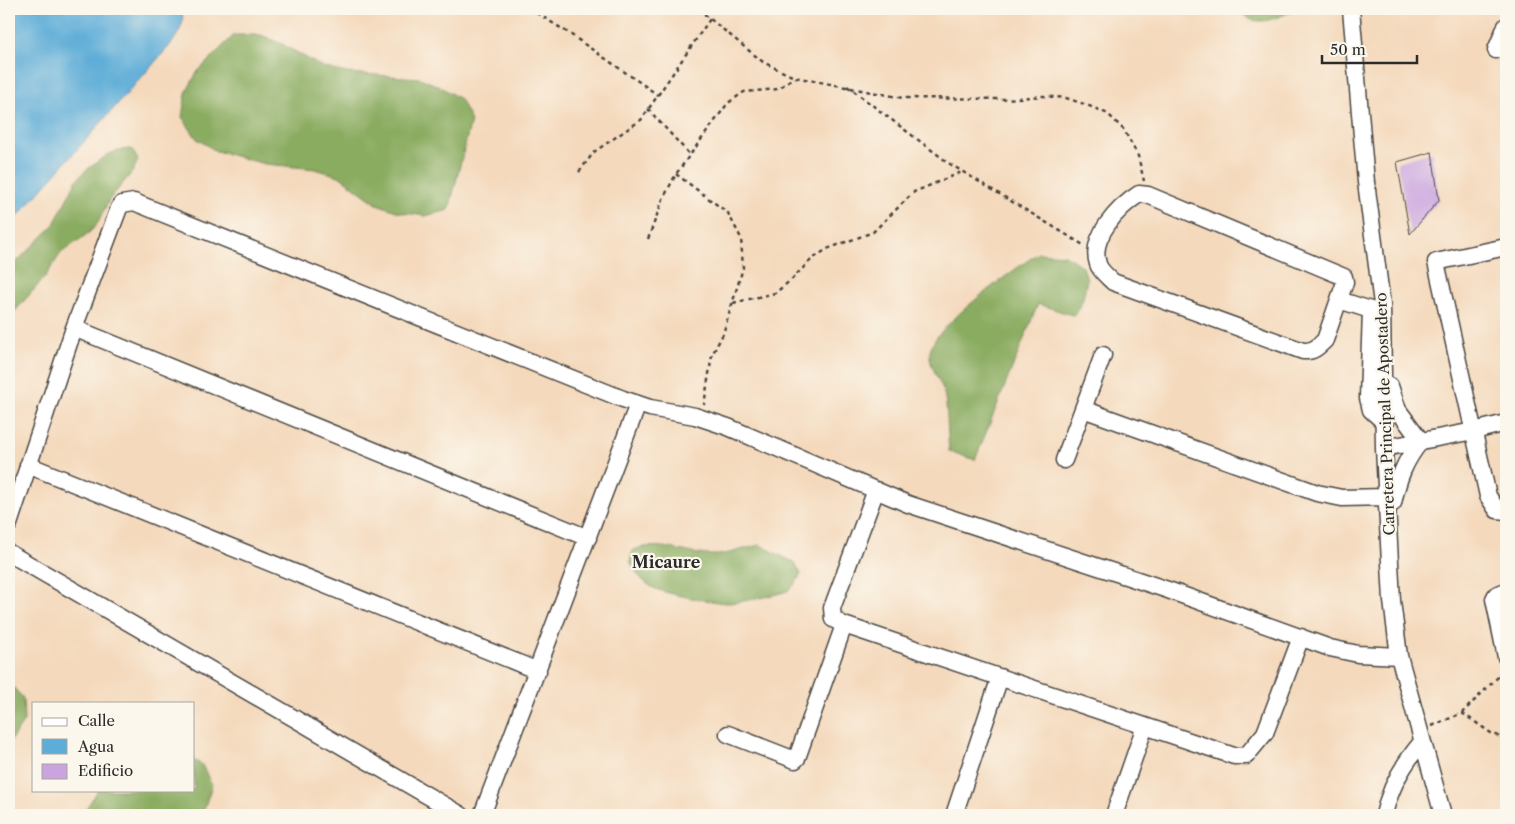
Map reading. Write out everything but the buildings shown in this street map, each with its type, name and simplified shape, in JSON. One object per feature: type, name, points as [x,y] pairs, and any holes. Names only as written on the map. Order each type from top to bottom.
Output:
[{"type":"street","name":"Carretera Principal de Apostadero","points":[[1351,9],[1366,182],[1377,250],[1377,312],[1384,365],[1384,448],[1392,601],[1399,656],[1443,811]]},
{"type":"street","points":[[1496,50],[1506,26]]},
{"type":"street","points":[[1139,194],[1148,195],[1344,277],[1346,282],[1325,340],[1309,352],[1303,351],[1113,282],[1098,266],[1096,254],[1101,235],[1126,202],[1139,194]]},
{"type":"street","points":[[9,524],[74,328],[119,208],[122,204],[134,202],[638,404],[702,418],[728,427],[908,504],[1168,590],[1330,648],[1358,654],[1399,656]]},
{"type":"street","points":[[1506,247],[1436,262],[1488,496],[1497,510],[1506,511]]},
{"type":"street","points":[[1339,300],[1377,312],[1368,398],[1371,410],[1385,423]]},
{"type":"street","points":[[74,328],[588,538]]},
{"type":"street","points":[[1064,460],[1103,355]]},
{"type":"street","points":[[1384,365],[1398,410],[1421,441]]},
{"type":"street","points":[[482,815],[638,404]]},
{"type":"street","points":[[1083,409],[1276,480],[1317,493],[1342,498],[1386,498]]},
{"type":"street","points":[[1384,448],[1474,431],[1506,422]]},
{"type":"street","points":[[1388,530],[1397,482],[1411,453],[1421,441]]},
{"type":"street","points":[[28,465],[538,671]]},
{"type":"street","points":[[876,490],[832,608],[833,619],[844,625],[1234,756],[1246,756],[1265,733],[1301,637]]},
{"type":"street","points":[[9,553],[461,815]]},
{"type":"street","points":[[1506,591],[1496,595],[1494,599],[1506,657]]},
{"type":"street","points":[[728,734],[794,760],[797,758],[844,625]]},
{"type":"street","points":[[954,815],[1000,678]]},
{"type":"street","points":[[1114,815],[1145,726]]},
{"type":"street","points":[[1384,815],[1393,786],[1404,763],[1421,737]]},
{"type":"path","points":[[530,9],[564,30],[658,95]]},
{"type":"path","points":[[698,9],[762,62],[794,76],[903,98],[1006,99],[1043,96],[1066,98],[1087,105],[1108,114],[1124,130],[1138,156],[1148,195]]},
{"type":"path","points":[[579,172],[594,152],[641,120],[710,19]]},
{"type":"path","points":[[648,239],[663,199],[676,174],[728,104],[744,92],[778,89],[794,76]]},
{"type":"path","points":[[846,85],[962,172],[1096,254]]},
{"type":"path","points":[[648,109],[690,155]]},
{"type":"path","points":[[733,303],[775,293],[812,259],[827,249],[873,232],[914,192],[962,172]]},
{"type":"path","points":[[676,174],[728,213],[741,238],[743,268],[723,334],[712,355],[702,418]]},
{"type":"path","points":[[1421,737],[1462,713],[1506,669]]},
{"type":"path","points":[[1462,713],[1491,733],[1506,739]]},
{"type":"green space","points":[[1237,9],[1303,9],[1261,21],[1245,16]]},
{"type":"green space","points":[[234,35],[261,35],[282,44],[322,67],[347,73],[420,78],[441,87],[460,99],[471,121],[449,210],[425,216],[399,212],[377,204],[339,176],[315,169],[265,164],[216,151],[197,139],[182,117],[186,93],[197,72]]},
{"type":"green space","points":[[132,149],[138,160],[133,171],[109,200],[98,223],[90,232],[61,253],[45,277],[9,318],[9,269],[53,226],[76,181],[85,171],[107,155],[119,150]]},
{"type":"green space","points":[[1039,253],[1065,255],[1083,267],[1087,279],[1083,299],[1075,316],[1038,304],[975,460],[949,451],[945,396],[932,366],[930,356],[935,340],[977,298]]},
{"type":"green space","points":[[760,545],[795,563],[801,574],[787,591],[767,597],[732,603],[677,595],[658,590],[648,585],[642,579],[630,561],[633,550],[642,547],[652,546],[716,555]]},
{"type":"green space","points":[[9,683],[23,698],[24,721],[9,743]]},
{"type":"green space","points":[[195,761],[202,765],[212,785],[202,815],[82,815],[97,792],[195,792]]},
{"type":"water","points":[[9,9],[181,9],[183,19],[181,27],[172,43],[9,226]]},
{"type":"district","name":"Micaure","points":[[666,562]]}]
